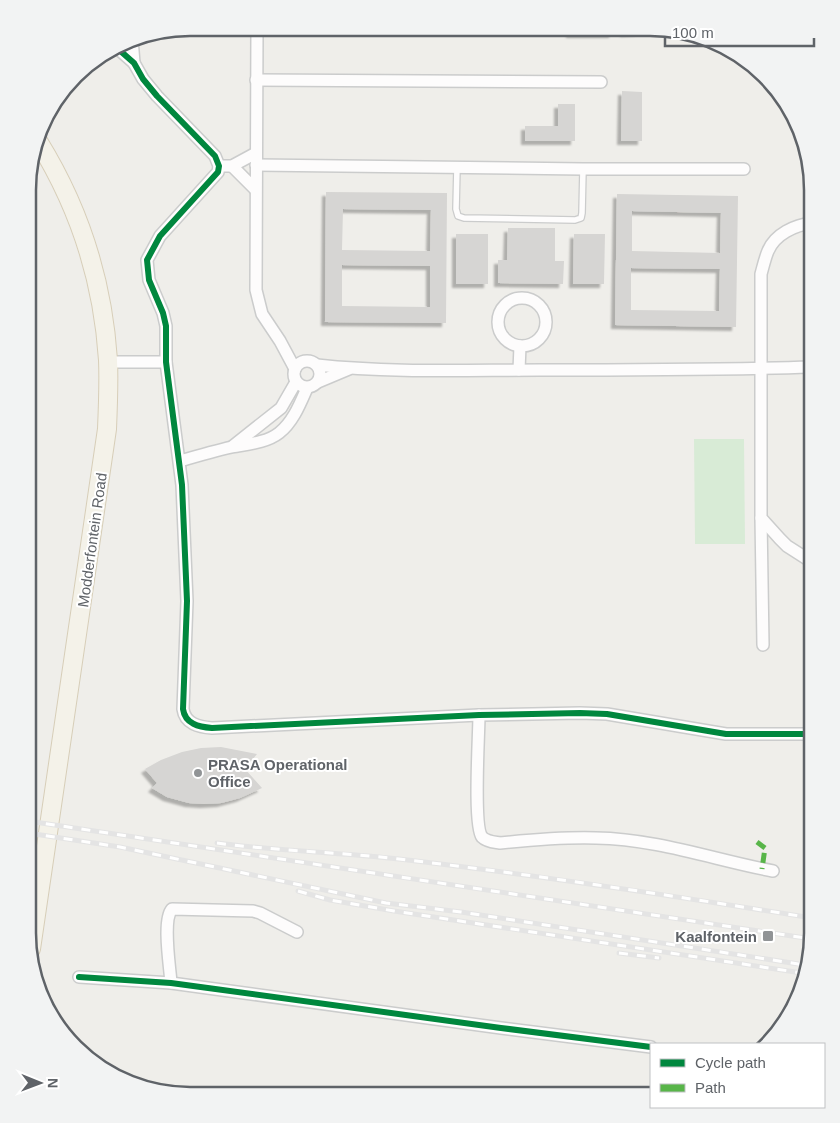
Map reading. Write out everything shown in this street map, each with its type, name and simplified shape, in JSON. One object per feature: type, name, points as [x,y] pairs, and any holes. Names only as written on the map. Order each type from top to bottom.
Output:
[{"type":"main road","name":"Modderfontein Road","points":[[36,915],[105,448],[108,362],[103,319],[93,264],[86,241],[68,197],[42,148]]},
{"type":"street","points":[[231,447],[281,408],[296,382],[295,369],[280,341],[262,314],[256,290],[257,37]]},
{"type":"street","points":[[133,47],[134,63]]},
{"type":"street","points":[[123,52],[134,63],[143,79],[157,96],[215,156],[219,166],[218,172],[160,236],[147,260],[149,280],[165,320],[166,362],[180,461],[187,601],[183,709],[189,722],[198,726],[212,728],[479,714],[607,714],[726,734],[803,734]]},
{"type":"street","points":[[256,80],[601,82]]},
{"type":"street","points":[[219,166],[232,166],[256,159],[457,167],[744,169]]},
{"type":"street","points":[[232,166],[255,189]]},
{"type":"street","points":[[763,645],[761,274],[768,250],[780,235],[804,224]]},
{"type":"street","points":[[525,297],[540,304],[547,320],[543,336],[537,342],[529,346],[520,346],[512,344],[505,339],[500,332],[498,323],[499,315],[509,301],[525,297]]},
{"type":"street","points":[[280,341],[305,361],[313,362],[317,365],[351,369],[518,370],[804,367]]},
{"type":"street","points":[[518,370],[520,346]]},
{"type":"street","points":[[295,369],[305,361]]},
{"type":"street","points":[[108,362],[166,362]]},
{"type":"street","points":[[317,365],[320,373],[318,382]]},
{"type":"street","points":[[296,382],[303,387],[312,387],[318,382],[351,369]]},
{"type":"street","points":[[180,461],[231,447],[250,445],[280,432],[292,419],[307,388]]},
{"type":"street","points":[[270,418],[280,432]]},
{"type":"street","points":[[761,518],[787,546],[804,557]]},
{"type":"street","points":[[479,714],[478,818],[482,836],[486,840],[500,843],[596,838],[616,839],[679,849],[774,871]]},
{"type":"street","points":[[171,983],[168,915],[172,909],[253,911],[297,932]]},
{"type":"street","points":[[79,977],[171,983],[650,1047]]},
{"type":"lane","points":[[457,167],[456,209],[458,216],[464,218],[575,220],[581,218],[582,213],[583,169]]},
{"type":"green space","points":[[694,439],[744,439],[745,544],[695,544]]},
{"type":"building","points":[[622,91],[642,92],[642,141],[621,141]]},
{"type":"building","points":[[558,104],[575,104],[575,141],[525,141],[525,126],[558,126]]},
{"type":"building","points":[[326,192],[447,193],[446,323],[325,322]],"holes":[[[343,209],[431,210],[430,251],[342,250]],[[342,265],[430,266],[430,307],[342,306]]]},
{"type":"building","points":[[617,194],[738,196],[736,327],[615,325]],"holes":[[[632,211],[721,213],[720,253],[632,251]],[[631,268],[720,269],[719,311],[631,310]]]},
{"type":"building","points":[[508,228],[555,228],[555,261],[564,261],[563,284],[498,283],[498,260],[507,260]]},
{"type":"building","points":[[456,234],[488,234],[488,284],[456,284]]},
{"type":"building","points":[[574,234],[605,234],[604,284],[573,284]]},
{"type":"building","name":"PRASA Operational Office","points":[[221,747],[257,754],[245,769],[262,788],[240,798],[221,803],[204,804],[189,803],[167,797],[152,788],[157,783],[145,769],[182,752],[201,748]]},
{"type":"railway","points":[[36,822],[803,938]]},
{"type":"railway","points":[[36,834],[120,847],[386,903],[461,912],[801,964]]},
{"type":"railway","points":[[217,843],[451,865],[606,886],[803,917]]},
{"type":"railway","points":[[298,891],[330,900],[394,911],[799,972]]},
{"type":"railway","points":[[619,953],[659,958]]},
{"type":"marked path","points":[[757,842],[765,848],[762,869]]},
{"type":"cycle path","points":[[122,52],[134,63],[143,79],[157,96],[215,156],[219,166],[218,172],[160,236],[147,260],[149,280],[163,313],[166,326],[166,362],[182,485],[187,601],[183,709],[187,718],[193,724],[212,728],[479,715],[580,713],[607,714],[726,734],[803,734]]},
{"type":"cycle path","points":[[79,977],[171,983],[650,1047]]},
{"type":"place","name":"PRASA Operational Office","points":[[198,773]]},
{"type":"place","name":"Kaalfontein","points":[[768,936]]}]
